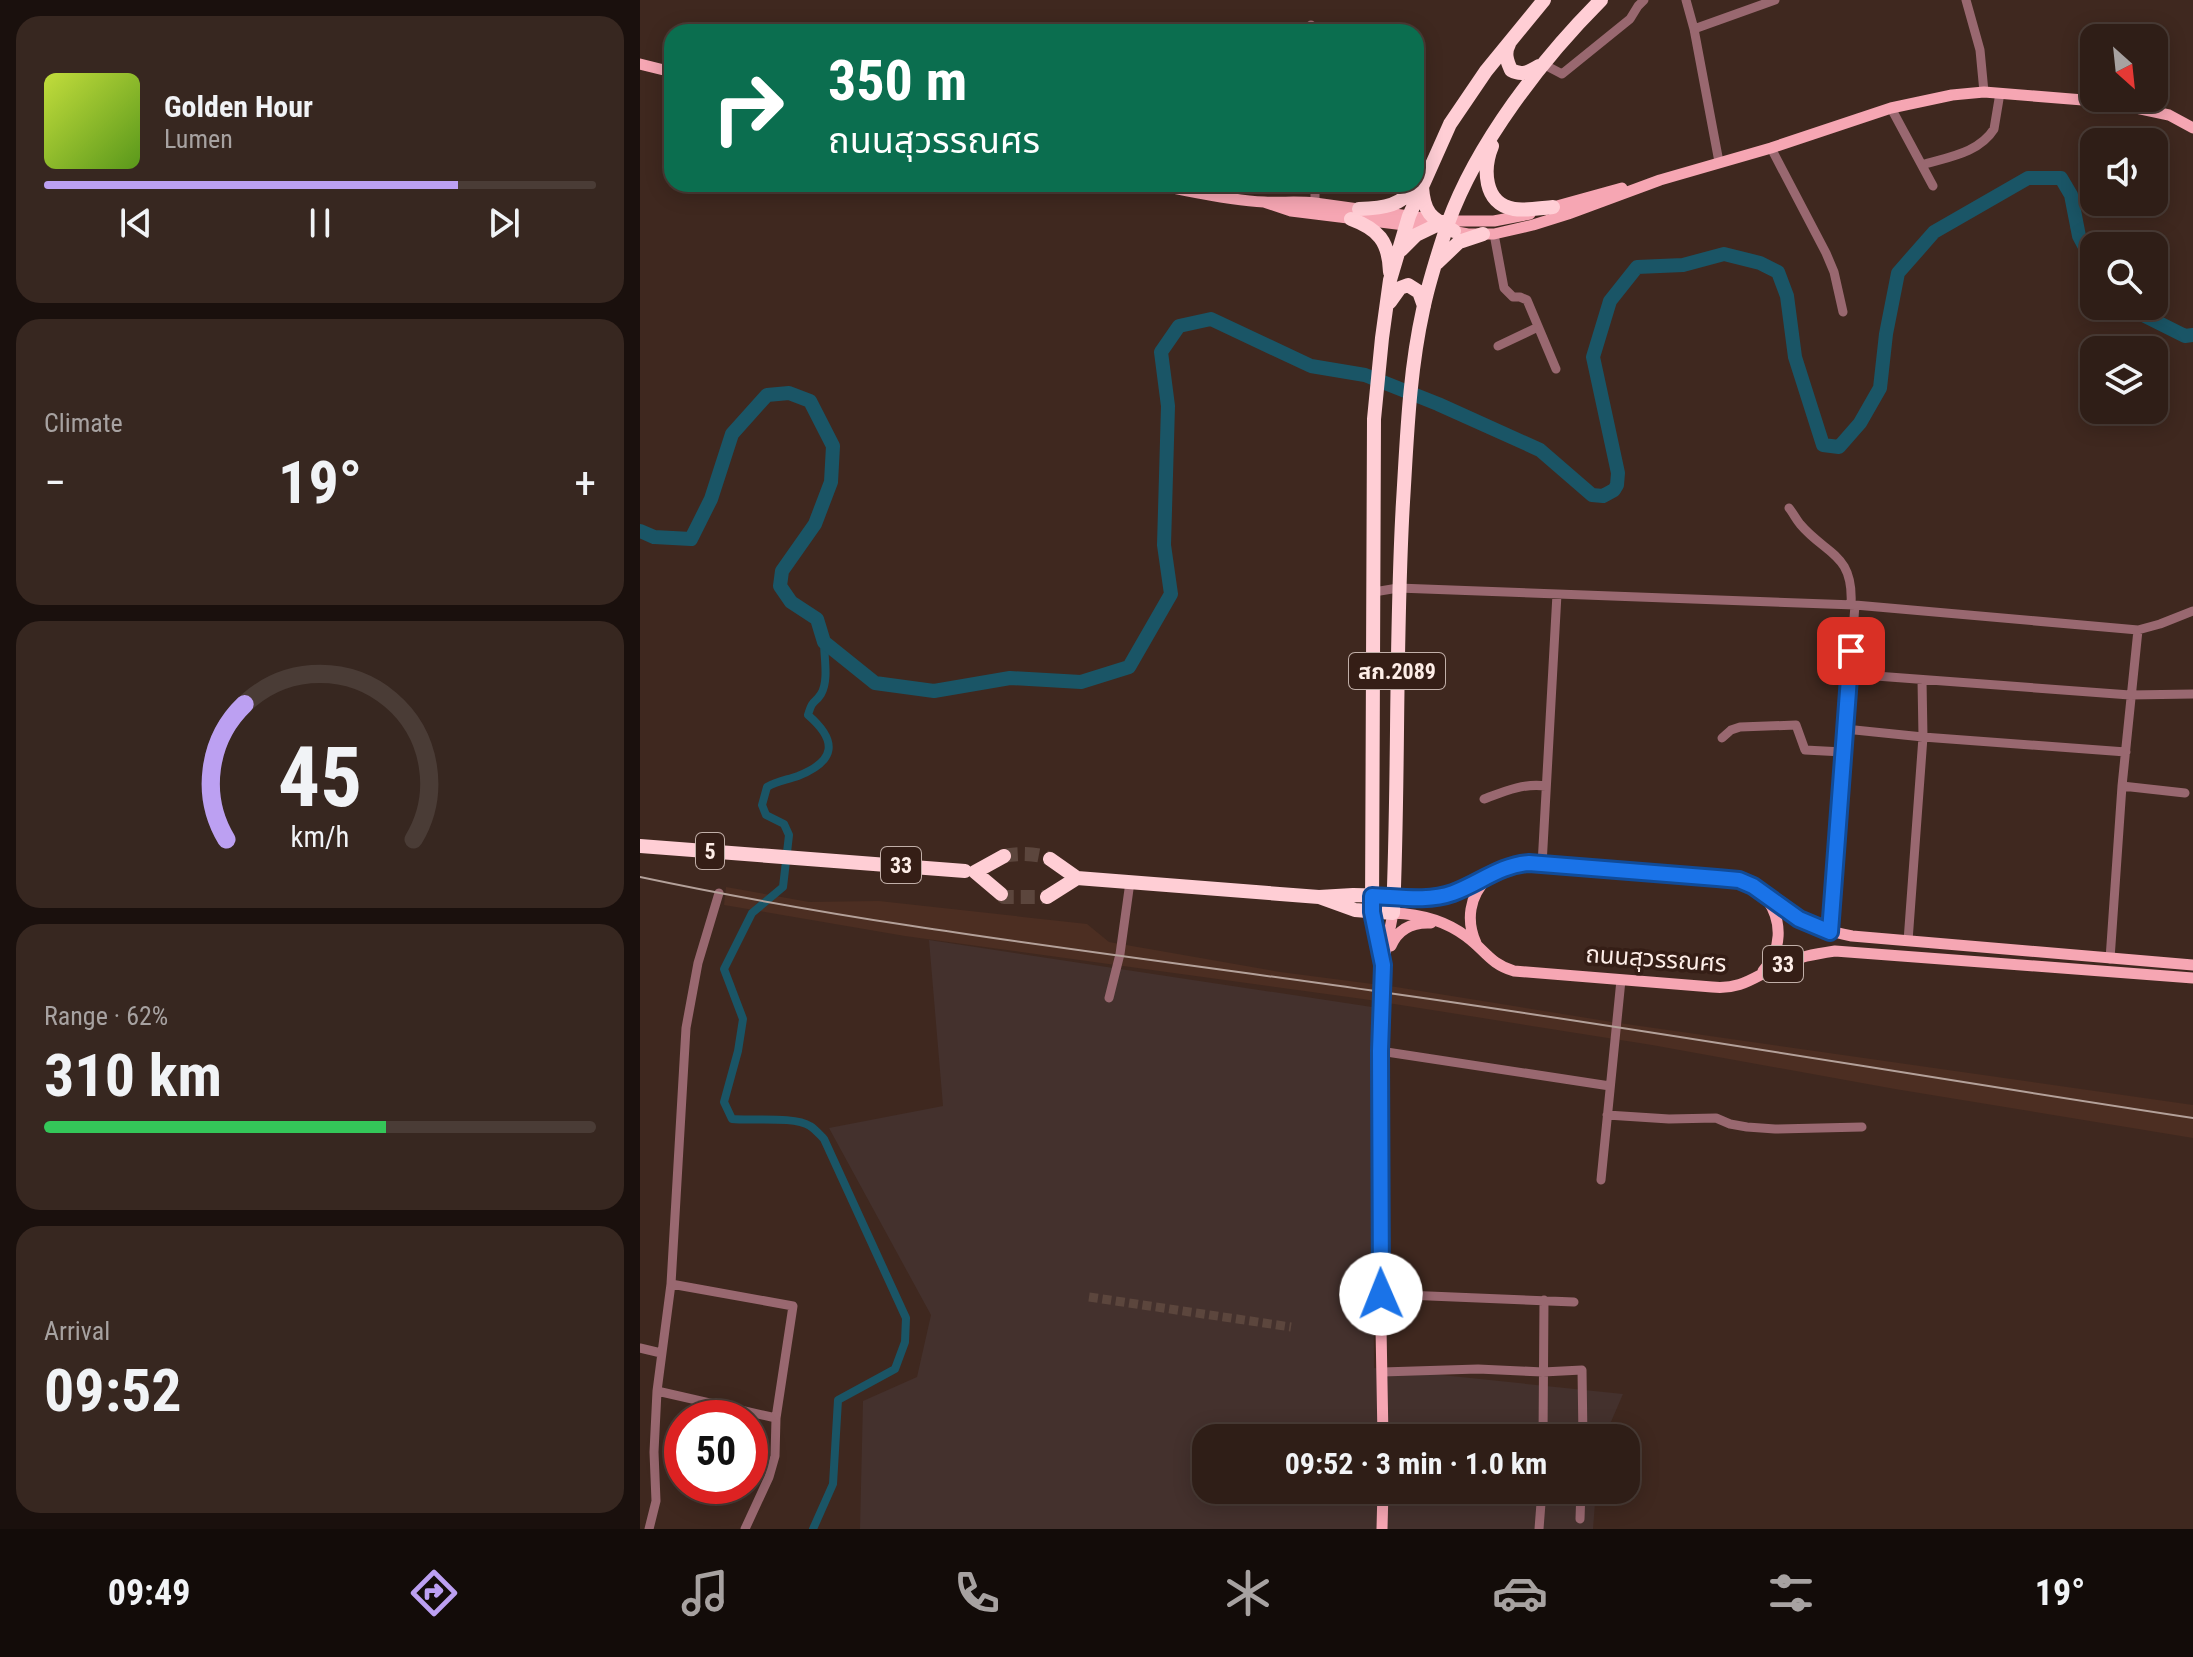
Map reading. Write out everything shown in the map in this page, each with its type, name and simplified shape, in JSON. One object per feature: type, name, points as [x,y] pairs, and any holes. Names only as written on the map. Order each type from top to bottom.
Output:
[{"type":"highway","name":"สก.2089","points":[[1393,913],[1398,588],[1407,430],[1416,350],[1437,258],[1424,181],[1450,124],[1486,71],[1544,0]]},
{"type":"highway","name":"สก.2089","points":[[1372,912],[1374,419],[1390,280],[1398,253],[1460,197],[1478,159],[1543,64],[1601,0]]},
{"type":"highway","points":[[1513,36],[1506,49],[1511,70],[1518,74],[1529,72],[1543,64]]},
{"type":"highway","points":[[1499,127],[1489,153],[1485,177],[1494,197],[1514,210],[1553,207]]},
{"type":"highway","points":[[1355,214],[1400,202],[1411,192]]},
{"type":"highway","points":[[1398,253],[1416,235],[1432,225],[1423,201],[1423,192]]},
{"type":"highway","points":[[1355,214],[1373,229],[1386,246],[1390,280]]},
{"type":"highway","points":[[1437,258],[1459,242],[1488,234]]},
{"type":"highway","points":[[1386,310],[1394,294],[1408,285],[1419,292],[1424,306]]},
{"type":"highway","name":"5","points":[[640,846],[837,860]]},
{"type":"highway","points":[[1001,894],[975,872],[1004,856]]},
{"type":"highway","points":[[1047,897],[1077,878],[1050,859]]},
{"type":"highway","name":"33","points":[[837,860],[965,871]]},
{"type":"highway","name":"ถนนสุวรรณศร","points":[[1077,878],[1319,897],[1394,896]]},
{"type":"highway","name":"ถนนสุวรรณศร","points":[[1319,897],[1355,910],[1393,913]]},
{"type":"main road","points":[[640,64],[664,70]]},
{"type":"main road","points":[[1228,192],[1291,211],[1355,214],[1488,234],[1533,225],[1660,180],[1771,148],[1891,108],[1952,95],[1984,92],[2108,102],[2169,115],[2193,128]]},
{"type":"main road","points":[[1432,225],[1494,221],[1597,193],[1660,180]]},
{"type":"main road","points":[[1264,202],[1293,200],[1355,214]]},
{"type":"main road","name":"ถนนสุวรรณศร","points":[[1394,896],[1440,897],[1514,864],[1725,878],[1739,880],[1799,919],[1830,932],[2193,965]]},
{"type":"main road","points":[[1478,947],[1472,933],[1470,913],[1474,896],[1491,874]]},
{"type":"main road","points":[[1758,890],[1774,910],[1779,936],[1775,953],[1758,976]]},
{"type":"main road","points":[[1372,912],[1383,965]]},
{"type":"main road","points":[[1383,1424],[1380,1051],[1383,965],[1393,913]]},
{"type":"main road","name":"ถนนสุวรรณศร","points":[[1393,913],[1426,916],[1445,923],[1467,937],[1492,962],[1514,971],[1719,988],[1744,984],[1800,957],[1835,951],[2193,978]]},
{"type":"main road","points":[[1383,965],[1396,935],[1408,926],[1423,922],[1445,923]]},
{"type":"main road","points":[[1382,1529],[1383,1504]]},
{"type":"street","points":[[1543,64],[1562,74],[1630,19],[1644,0]]},
{"type":"street","points":[[1686,0],[1719,162]]},
{"type":"street","points":[[1694,29],[1775,0]]},
{"type":"street","points":[[1966,0],[1980,50],[1984,92]]},
{"type":"street","points":[[1922,165],[1971,150],[1991,134],[2000,93]]},
{"type":"street","points":[[1891,108],[1933,186]]},
{"type":"street","points":[[1771,148],[1826,253],[1834,272],[1843,312]]},
{"type":"street","points":[[1315,192],[1315,203]]},
{"type":"street","points":[[1488,234],[1504,288],[1513,297],[1527,300],[1556,369]]},
{"type":"street","points":[[1498,346],[1538,327]]},
{"type":"street","points":[[1789,508],[1800,524],[1844,563],[1852,594],[1830,932]]},
{"type":"street","points":[[1374,592],[1398,588],[1853,605],[2138,630],[2193,611]]},
{"type":"street","points":[[1542,865],[1557,594]]},
{"type":"street","points":[[2110,959],[2122,786],[2138,630]]},
{"type":"street","points":[[1849,674],[2130,695],[2193,694]]},
{"type":"street","points":[[1908,941],[1923,737],[1922,680]]},
{"type":"street","points":[[1722,738],[1740,727],[1796,725],[1805,750],[1843,752]]},
{"type":"street","points":[[1845,729],[2126,752]]},
{"type":"street","points":[[1484,799],[1520,786],[1546,786]]},
{"type":"street","points":[[2122,786],[2185,793]]},
{"type":"street","points":[[1109,998],[1120,954],[1130,882]]},
{"type":"street","points":[[649,1529],[656,1501],[654,1452],[657,1391],[671,1284],[686,1028],[698,963],[719,893]]},
{"type":"street","points":[[1601,1180],[1621,980]]},
{"type":"street","points":[[1380,1051],[1610,1086]]},
{"type":"street","points":[[1607,1115],[1716,1118],[1747,1127],[1775,1129],[1862,1127]]},
{"type":"street","points":[[671,1284],[793,1306],[776,1418],[775,1456],[769,1477],[745,1529]]},
{"type":"street","points":[[1381,1294],[1574,1302]]},
{"type":"street","points":[[1543,1424],[1544,1300]]},
{"type":"street","points":[[640,1348],[661,1353]]},
{"type":"street","points":[[1382,1372],[1582,1370],[1583,1424]]},
{"type":"street","points":[[657,1391],[776,1418]]},
{"type":"street","points":[[1539,1529],[1541,1504]]},
{"type":"street","points":[[1580,1519],[1581,1504]]},
{"type":"shaded area","points":[[726,887],[809,902],[879,901],[1087,924],[1109,942],[1280,972],[2193,1105],[2193,1138],[1363,999],[905,936],[724,905]]},
{"type":"shaded area","points":[[929,940],[1372,1007],[1374,1368],[1623,1394],[1610,1424],[1192,1424],[1192,1504],[1595,1504],[1593,1529],[860,1529],[863,1401],[917,1377],[931,1315],[829,1128],[943,1106]]},
{"type":"waterway","points":[[640,531],[654,537],[691,539],[711,499],[732,434],[767,395],[789,393],[810,401],[833,446],[831,482],[815,524],[782,571],[780,586],[791,602],[817,619],[824,642],[875,683],[934,691],[1010,678],[1081,682],[1129,667],[1171,594],[1164,545],[1168,406],[1161,352],[1179,326],[1211,319],[1311,366],[1365,375],[1438,404],[1540,450],[1592,495],[1603,496],[1614,490],[1618,473],[1593,357],[1610,301],[1637,267],[1683,265],[1724,254],[1760,263],[1778,272],[1787,296],[1795,357],[1823,445],[1839,447],[1860,423],[1880,388],[1886,334],[1898,273],[1934,232],[2028,178],[2061,178],[2071,195],[2080,238]]},
{"type":"waterway","points":[[2153,320],[2185,336],[2193,335]]},
{"type":"waterway","points":[[813,1529],[833,1484],[838,1400],[895,1369],[905,1342],[906,1318],[824,1139],[810,1126],[794,1121],[732,1119],[724,1102],[743,1019],[724,969],[752,913],[783,887],[789,835],[784,824],[766,815],[762,805],[767,787],[811,770],[826,757],[828,742],[818,724],[808,715],[825,682],[824,642]]},
{"type":"tunnel","points":[[1004,856],[1027,854],[1050,859]]},
{"type":"tunnel","points":[[1001,894],[1004,897],[1047,897]]},
{"type":"tunnel","points":[[1089,1297],[1291,1327]]},
{"type":"railway","points":[[640,877],[917,927],[1483,1007],[2193,1118]]},
{"type":"route","points":[[1381,1294],[1380,1051],[1383,965],[1372,912],[1372,896],[1440,897],[1457,892],[1501,868],[1529,863],[1739,880],[1753,886],[1799,919],[1830,932],[1851,651]]}]
